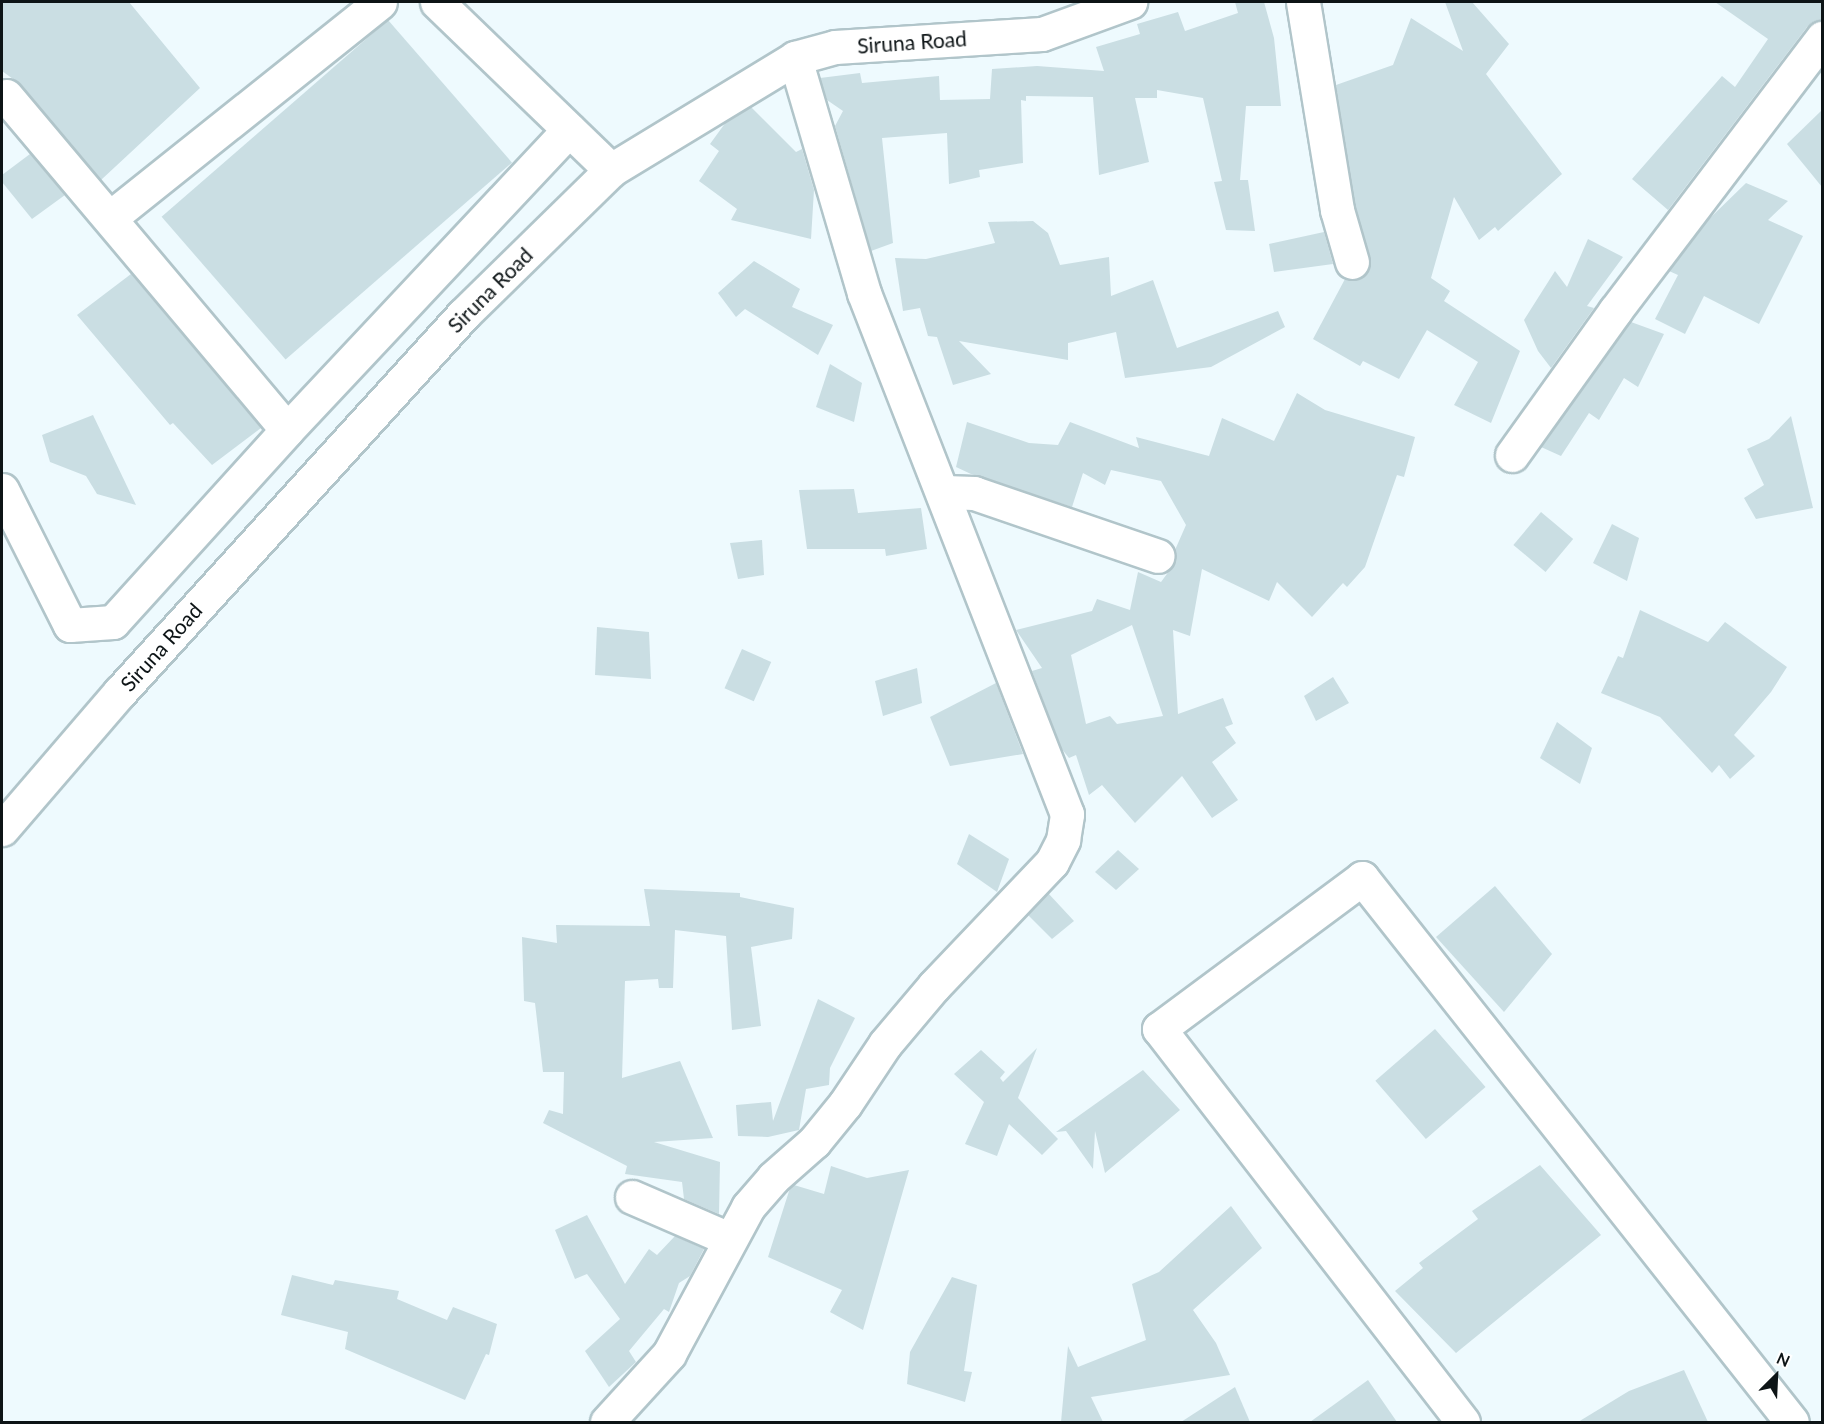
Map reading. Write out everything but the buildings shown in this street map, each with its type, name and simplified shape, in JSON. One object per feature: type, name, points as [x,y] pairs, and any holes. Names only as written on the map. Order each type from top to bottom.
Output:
[{"type":"street","points":[[111,217],[380,2]]},
{"type":"street","points":[[437,2],[611,170]]},
{"type":"street","name":"Siruna Road","points":[[2,829],[120,692],[455,324],[611,170],[795,58],[835,47],[1042,34],[1126,2]]},
{"type":"street","points":[[1303,2],[1337,210],[1352,262]]},
{"type":"street","points":[[1512,455],[1615,311],[1822,38]]},
{"type":"street","points":[[607,1422],[669,1354],[729,1239],[773,1178],[814,1142],[845,1104],[885,1044],[927,994],[1052,862],[1063,840],[1067,814],[1059,786],[944,492],[898,387],[864,293],[795,58]]},
{"type":"street","points":[[6,96],[111,217],[287,430]]},
{"type":"street","points":[[2,490],[70,625],[112,622],[287,430],[569,130]]},
{"type":"street","points":[[944,492],[974,493],[1158,556]]},
{"type":"street","points":[[1463,1422],[1159,1029],[1362,878],[1792,1422]]},
{"type":"street","points":[[632,1197],[729,1239]]}]
